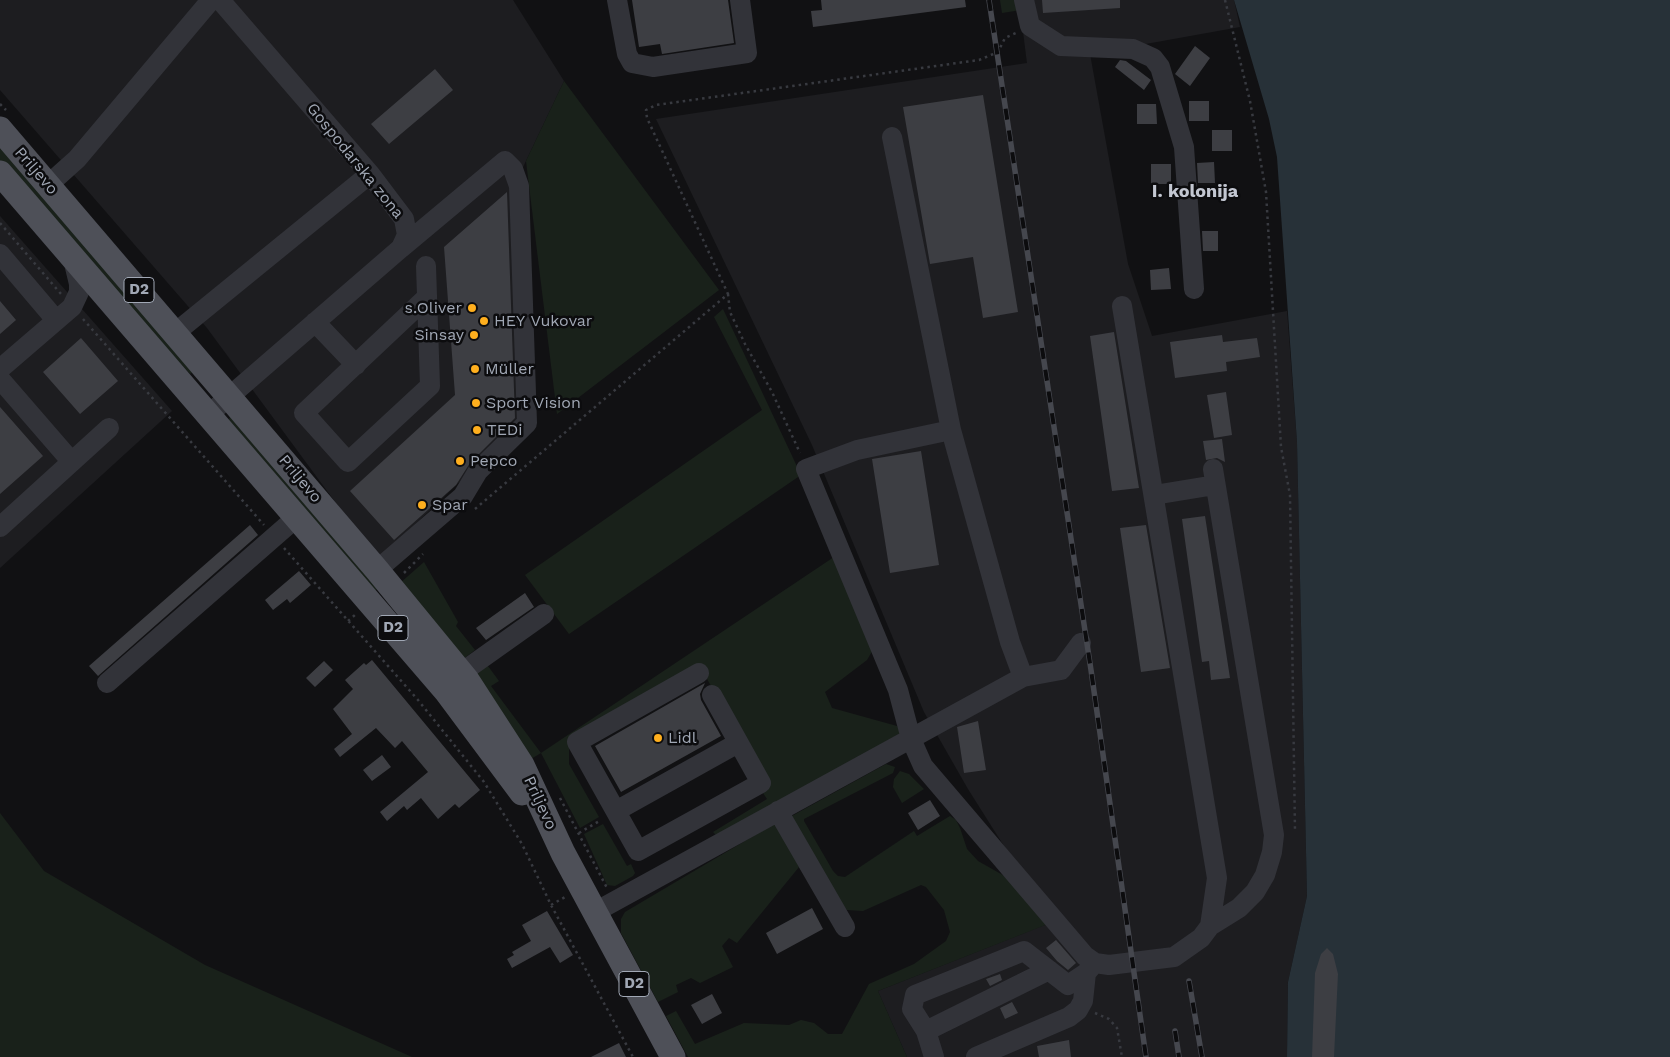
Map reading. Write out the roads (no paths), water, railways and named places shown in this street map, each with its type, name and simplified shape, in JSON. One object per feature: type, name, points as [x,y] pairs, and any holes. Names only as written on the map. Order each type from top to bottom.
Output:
[{"type":"main road","name":"Priljevo","points":[[0,129],[384,577],[461,673],[522,765],[563,853],[673,1057]]},
{"type":"main road","name":"Priljevo","points":[[0,173],[370,602],[468,719],[563,853]]},
{"type":"street","points":[[48,185],[78,159],[212,0]]},
{"type":"street","name":"Gospodarska zona","points":[[220,0],[370,174],[404,219],[407,234],[401,248]]},
{"type":"street","points":[[617,0],[627,54],[632,63],[642,67],[653,67],[747,53],[740,0]]},
{"type":"street","points":[[1025,8],[1030,26],[1061,46],[1132,49],[1153,58],[1160,67],[1184,147],[1194,289]]},
{"type":"street","points":[[892,137],[951,430],[1010,642],[1023,677]]},
{"type":"street","points":[[208,415],[505,161],[513,169],[519,186],[527,423],[478,471],[463,496],[384,577]]},
{"type":"street","points":[[175,333],[370,174]]},
{"type":"street","points":[[0,254],[56,320]]},
{"type":"street","points":[[0,369],[72,307],[79,292],[73,258]]},
{"type":"street","points":[[426,266],[430,386],[348,462],[304,413],[426,298]]},
{"type":"street","points":[[72,307],[93,304],[108,307],[122,315]]},
{"type":"street","points":[[1122,306],[1217,878],[1210,926]]},
{"type":"street","points":[[315,322],[356,365]]},
{"type":"street","points":[[0,379],[71,461]]},
{"type":"street","points":[[0,527],[109,428]]},
{"type":"street","points":[[951,430],[857,450],[806,469],[898,690],[911,739],[923,766],[1085,956],[1091,968],[1083,1001],[1078,1010],[1069,1017],[976,1057]]},
{"type":"street","points":[[934,1057],[926,1031],[912,1009],[915,995],[1024,951],[1068,985],[1091,968],[1174,957],[1201,938],[1210,926],[1239,908],[1255,892],[1265,875],[1272,852],[1274,835],[1214,477],[1154,495]]},
{"type":"street","points":[[107,683],[297,517]]},
{"type":"street","points":[[461,673],[544,614]]},
{"type":"street","points":[[595,912],[1023,677],[1061,670],[1081,643]]},
{"type":"street","points":[[699,673],[577,742],[638,851],[761,783],[712,695]]},
{"type":"street","points":[[616,811],[738,742]]},
{"type":"street","points":[[778,811],[845,927]]},
{"type":"street","points":[[696,819],[712,847]]},
{"type":"street","points":[[926,1031],[1049,970]]},
{"type":"railway","points":[[989,0],[1091,670],[1146,1057]]},
{"type":"railway","points":[[1189,981],[1202,1057]]},
{"type":"railway","points":[[1175,1031],[1179,1057]]},
{"type":"place","name":"s.Oliver","points":[[472,308]]},
{"type":"place","name":"HEY Vukovar","points":[[484,321]]},
{"type":"place","name":"Sinsay","points":[[474,335]]},
{"type":"place","name":"Müller","points":[[475,369]]},
{"type":"place","name":"Sport Vision","points":[[476,403]]},
{"type":"place","name":"TEDi","points":[[477,430]]},
{"type":"place","name":"Pepco","points":[[460,461]]},
{"type":"place","name":"Spar","points":[[422,505]]},
{"type":"place","name":"Lidl","points":[[658,738]]},
{"type":"district","name":"I. kolonija","points":[[1195,192]]}]
